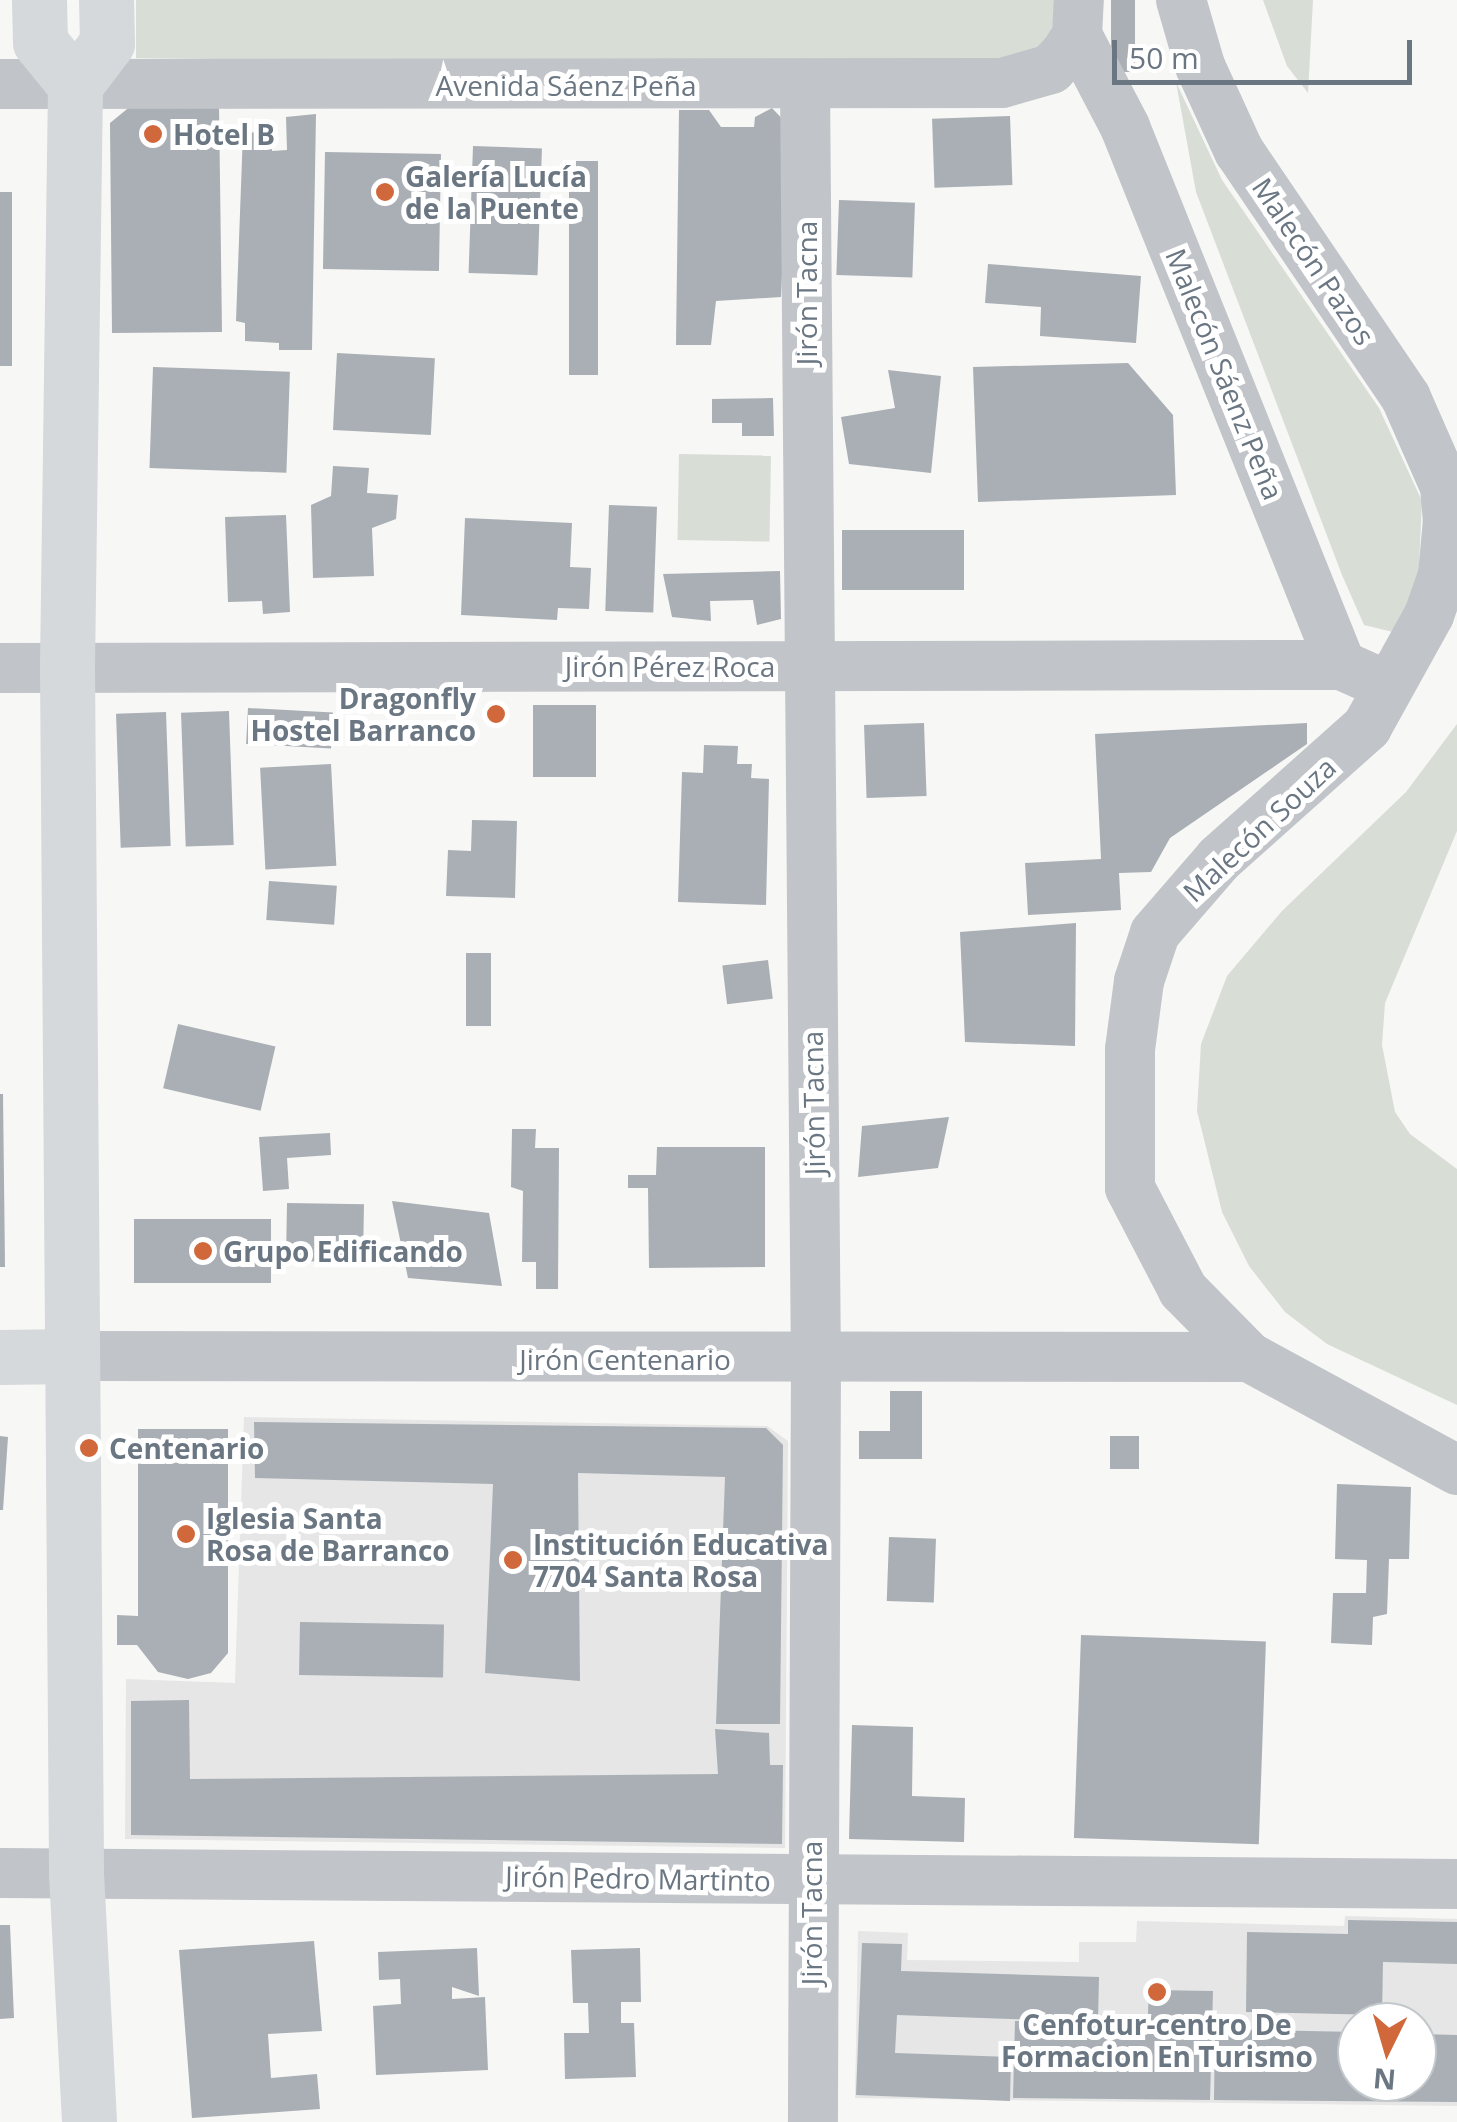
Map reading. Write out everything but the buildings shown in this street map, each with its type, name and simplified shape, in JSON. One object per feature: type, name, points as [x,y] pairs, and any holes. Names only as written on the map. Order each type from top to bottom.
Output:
[{"type":"main road","points":[[39,0],[40,42],[75,85]]},
{"type":"main road","points":[[89,2122],[76,1873],[67,667],[75,85],[107,43],[106,0]]},
{"type":"main road","name":"Jirón Centenario","points":[[0,1357],[72,1356]]},
{"type":"street","name":"Malecón Pazos","points":[[1181,0],[1200,66],[1240,150],[1406,398],[1445,487],[1448,520]]},
{"type":"street","name":"Avenida Sáenz Peña","points":[[0,84],[1002,83],[1050,69],[1078,18]]},
{"type":"street","name":"Malecón Sáenz Peña","points":[[1078,18],[1126,127],[1340,665]]},
{"type":"street","name":"Jirón Tacna","points":[[805,84],[806,666],[816,1360],[810,1880],[813,2122]]},
{"type":"street","name":"Malecón Souza","points":[[1249,1357],[1183,1290],[1130,1188],[1130,1049],[1138,980],[1155,934],[1186,893],[1356,738],[1393,688],[1443,575],[1448,520]]},
{"type":"street","name":"Jirón Pérez Roca","points":[[0,668],[1340,665]]},
{"type":"street","points":[[1340,665],[1393,688]]},
{"type":"street","name":"Jirón Centenario","points":[[72,1356],[816,1360],[1249,1357]]},
{"type":"street","points":[[1249,1357],[1457,1470]]},
{"type":"street","name":"Jirón Pedro Martinto","points":[[0,1873],[1457,1884]]},
{"type":"shaded area","points":[[136,0],[1061,2],[1046,43],[999,68],[136,58]]},
{"type":"shaded area","points":[[1263,0],[1313,0],[1308,93],[1287,66]]},
{"type":"shaded area","points":[[1176,82],[1222,180],[1379,408],[1422,501],[1418,587],[1393,632],[1364,625],[1342,575],[1196,192]]},
{"type":"shaded area","points":[[679,454],[771,456],[769,542],[677,540]]},
{"type":"shaded area","points":[[1457,724],[1457,831],[1385,1003],[1382,1045],[1395,1112],[1410,1134],[1457,1169],[1457,1405],[1327,1344],[1285,1312],[1249,1266],[1222,1212],[1197,1111],[1201,1044],[1227,976],[1282,911],[1406,792]]},
{"type":"shaded area","name":"Institución Educativa 7704 Santa Rosa","points":[[244,1417],[767,1426],[788,1441],[785,1848],[125,1839],[126,1679],[235,1683]]},
{"type":"shaded area","name":"Cenfotur-centro De Formacion En Turismo","points":[[1345,1916],[1457,1919],[1457,2106],[855,2098],[858,1931],[908,1933],[907,1960],[1079,1962],[1079,1942],[1136,1942],[1137,1921],[1344,1926]]},
{"type":"place","name":"Hotel B","points":[[153,134]]},
{"type":"place","name":"Galería Lucía de la Puente","points":[[385,192]]},
{"type":"place","name":"Dragonfly Hostel Barranco","points":[[496,714]]},
{"type":"place","name":"Grupo Edificando","points":[[203,1251]]},
{"type":"place","name":"Centenario","points":[[89,1448]]},
{"type":"place","name":"Iglesia Santa Rosa de Barranco","points":[[186,1534]]},
{"type":"place","name":"Institución Educativa 7704 Santa Rosa","points":[[513,1560]]},
{"type":"place","name":"Cenfotur-centro De Formacion En Turismo","points":[[1157,1992]]}]
